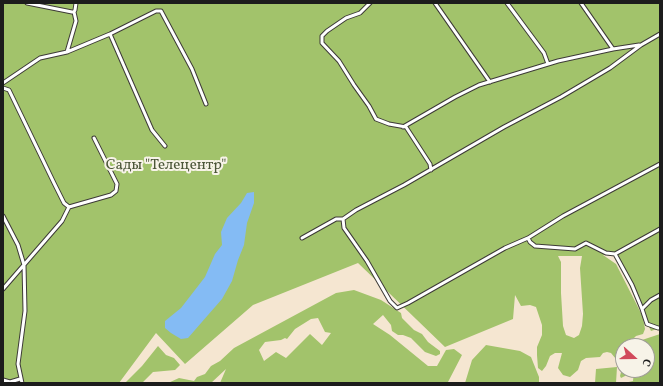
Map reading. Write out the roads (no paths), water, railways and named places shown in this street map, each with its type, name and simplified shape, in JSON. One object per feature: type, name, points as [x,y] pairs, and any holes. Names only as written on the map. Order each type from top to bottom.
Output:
[{"type":"lane","points":[[27,3],[74,12]]},
{"type":"lane","points":[[67,52],[76,21],[74,12],[76,3]]},
{"type":"lane","points":[[436,3],[490,82]]},
{"type":"lane","points":[[507,3],[544,53],[548,64]]},
{"type":"lane","points":[[581,3],[613,49]]},
{"type":"lane","points":[[369,4],[360,13],[346,18],[327,31],[322,36],[322,42],[339,61],[376,119],[406,128],[430,164],[431,170]]},
{"type":"lane","points":[[3,83],[40,58],[67,52],[110,34],[156,11],[161,11],[192,69],[206,104]]},
{"type":"lane","points":[[110,34],[152,130],[165,146]]},
{"type":"lane","points":[[302,238],[336,219],[343,219],[356,210],[431,170],[504,127],[561,97],[610,68],[641,45],[660,34]]},
{"type":"lane","points":[[403,127],[479,85],[548,64],[613,49],[641,45]]},
{"type":"lane","points":[[3,88],[9,90],[64,203],[69,207]]},
{"type":"lane","points":[[3,289],[62,221],[69,207],[111,195],[116,191],[117,184],[94,138]]},
{"type":"lane","points":[[343,219],[344,228],[367,261],[390,301],[397,308],[505,248],[528,238],[563,216],[660,164]]},
{"type":"lane","points":[[3,216],[18,245],[24,265],[25,311],[18,364],[21,381],[10,382],[3,380]]},
{"type":"lane","points":[[528,238],[535,246],[575,249],[586,244],[606,254],[616,254],[660,229]]},
{"type":"lane","points":[[616,254],[632,285],[647,324],[660,328]]},
{"type":"lane","points":[[642,309],[651,300],[660,296]]},
{"type":"water","points":[[254,192],[254,203],[247,223],[244,245],[232,281],[222,299],[188,338],[181,339],[165,328],[165,321],[181,308],[205,277],[215,254],[222,245],[221,232],[227,218],[241,203],[247,193]]},
{"type":"park label","name":"Сады \"Телецентр\"","points":[[166,166]]}]
